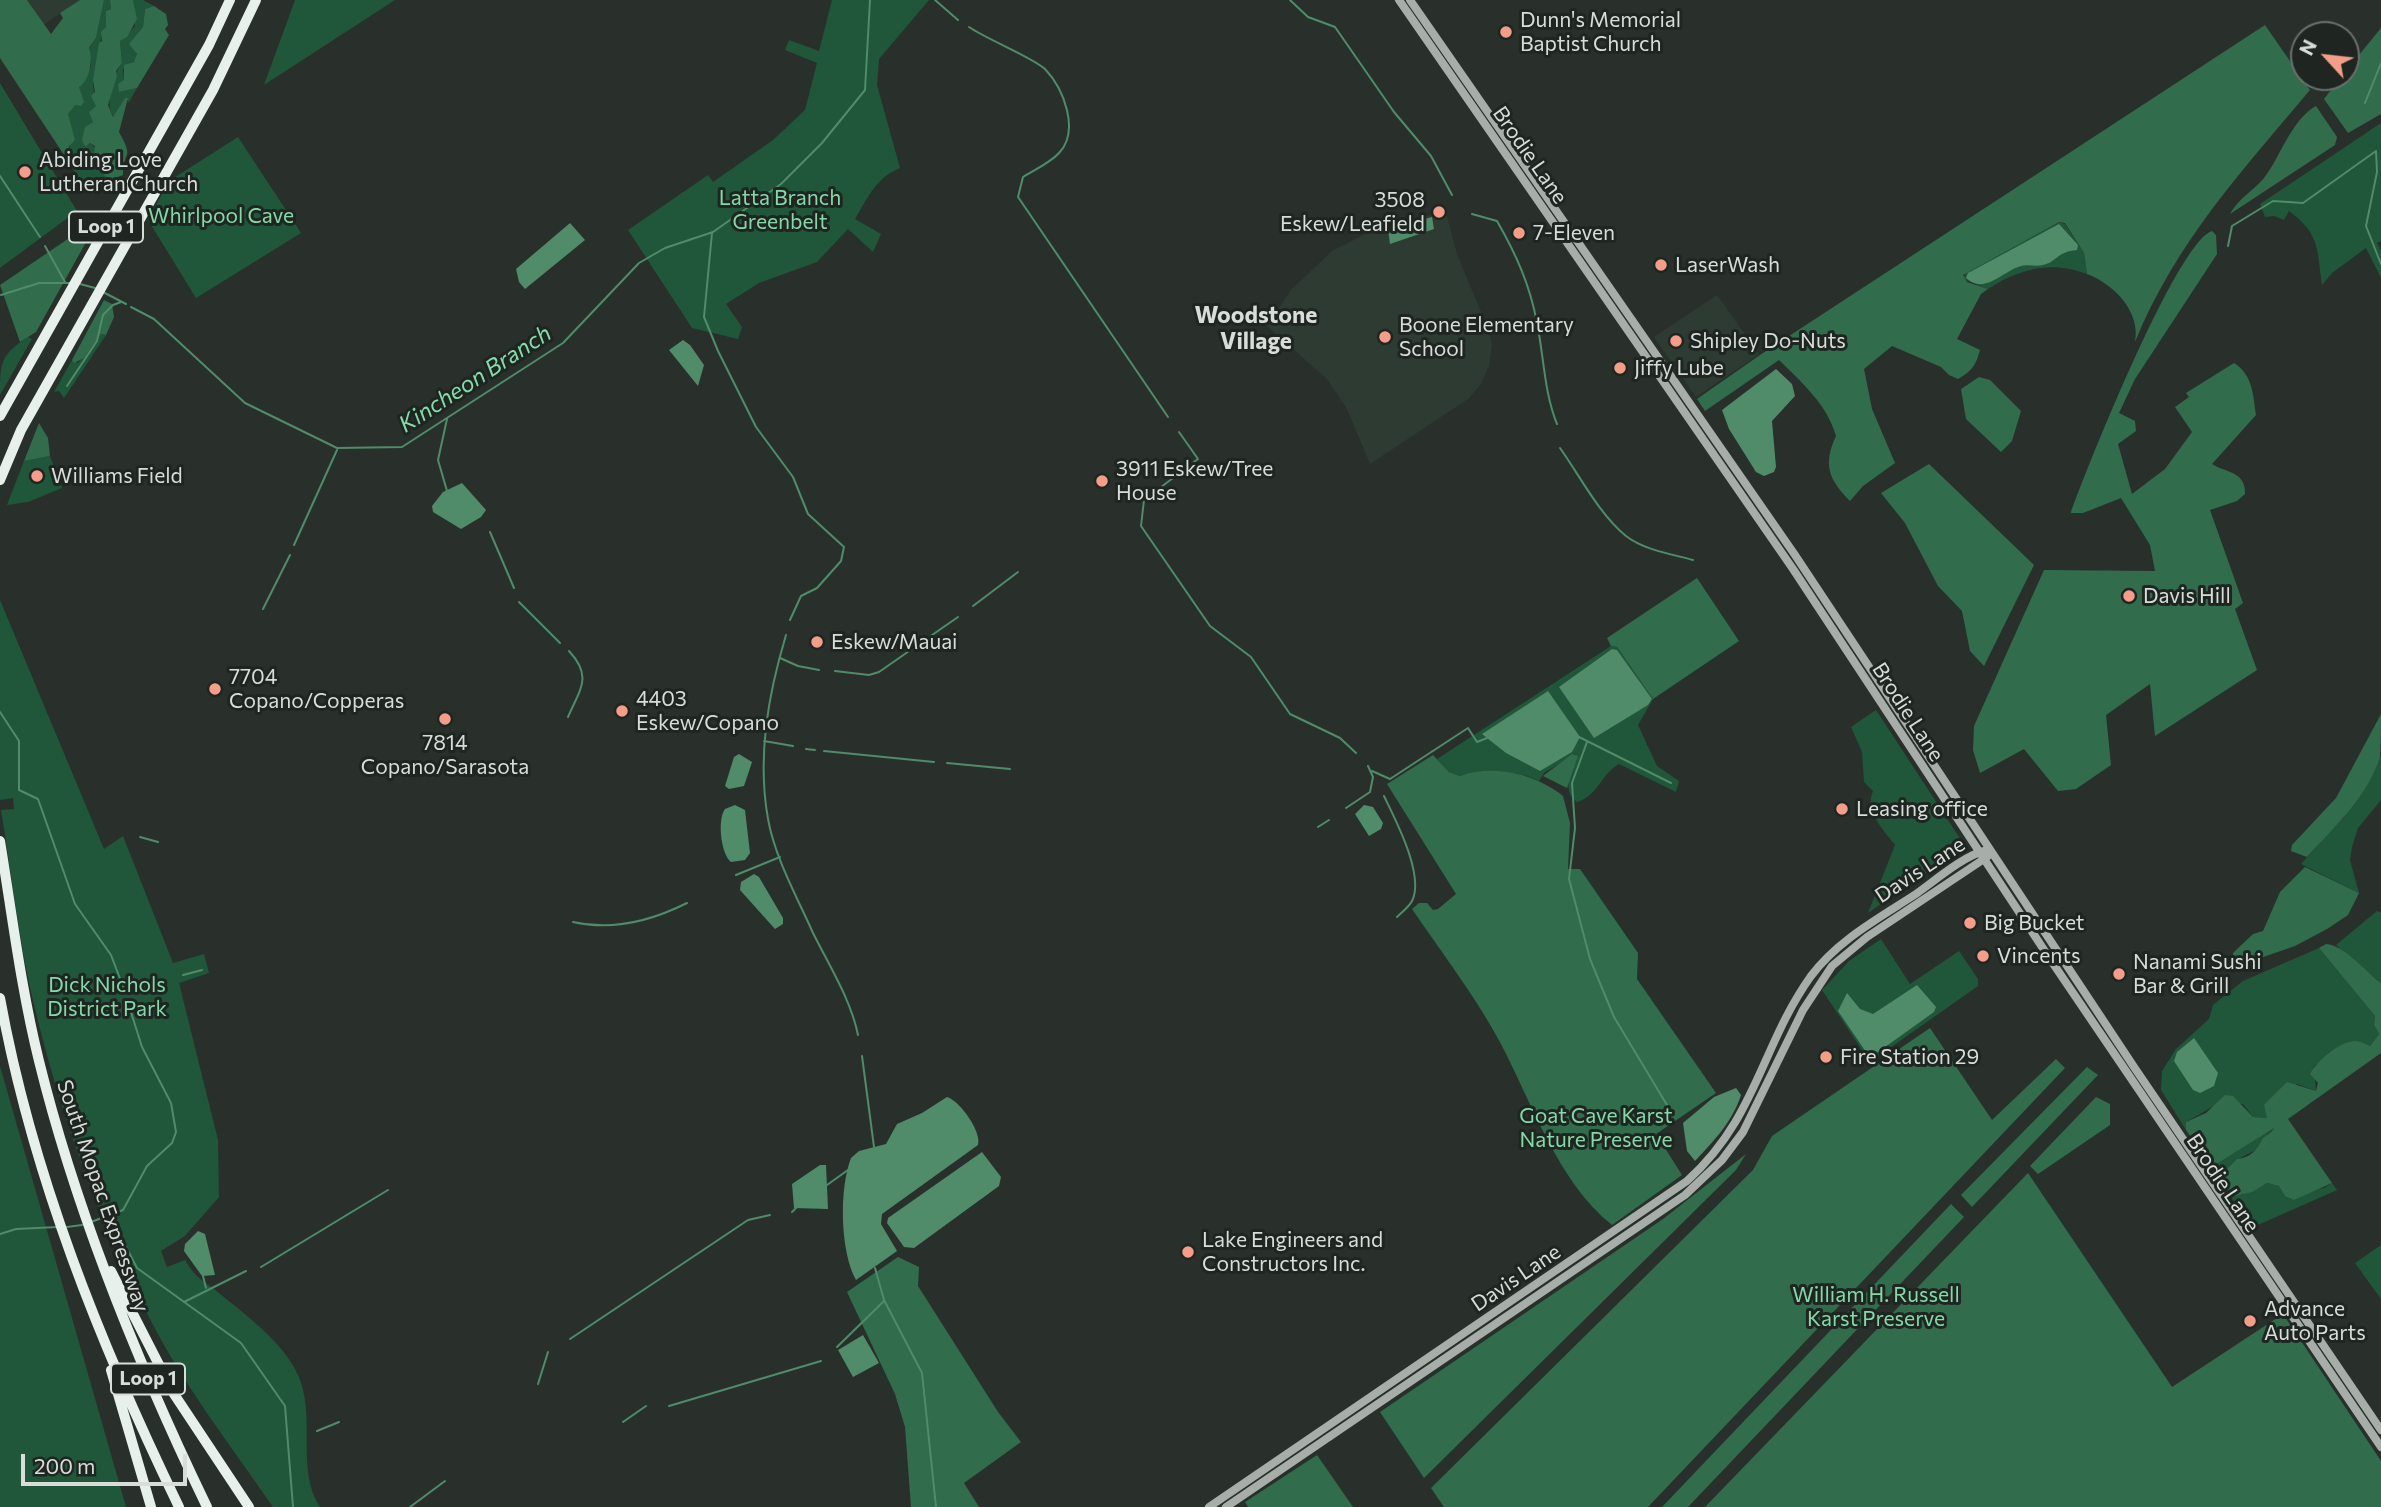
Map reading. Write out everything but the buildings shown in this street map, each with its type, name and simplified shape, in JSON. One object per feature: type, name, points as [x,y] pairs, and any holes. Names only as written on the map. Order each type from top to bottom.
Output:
[{"type":"highway","name":"Loop 1","points":[[0,416],[170,114],[230,0]]},
{"type":"highway","name":"Loop 1","points":[[0,480],[21,430],[213,90],[256,0]]},
{"type":"highway","name":"South Mopac Expressway","points":[[0,841],[30,1023],[51,1111],[81,1204],[142,1364],[207,1507]]},
{"type":"highway","name":"Loop 1","points":[[0,998],[27,1117],[55,1208],[106,1344],[178,1507]]},
{"type":"highway","points":[[96,1245],[174,1394],[249,1507]]},
{"type":"highway","points":[[106,1344],[151,1507]]},
{"type":"main road","name":"Brodie Lane","points":[[1399,0],[1990,851],[2381,1430]]},
{"type":"main road","name":"Brodie Lane","points":[[1410,0],[1686,396],[1881,693],[1985,860],[2381,1447]]},
{"type":"main road","name":"Davis Lane","points":[[1209,1507],[1687,1181],[1728,1136],[1800,994],[1817,970],[1845,941],[1980,852],[1990,851]]},
{"type":"main road","name":"Davis Lane","points":[[1226,1507],[1673,1205],[1700,1183],[1743,1132],[1815,988],[1848,951],[1985,860],[1990,851]]},
{"type":"main road","points":[[1880,929],[1883,920],[1920,891]]},
{"type":"main road","points":[[2090,1018],[2099,1013]]},
{"type":"main road","points":[[1766,1065],[1775,1069]]},
{"type":"shaded area","points":[[27,0],[80,0],[43,25]]},
{"type":"shaded area","name":"Boone Elementary School","points":[[1446,213],[1457,254],[1488,329],[1492,345],[1489,366],[1481,384],[1468,399],[1370,464],[1347,409],[1327,379],[1267,326],[1291,290],[1332,251],[1392,221]]},
{"type":"shaded area","points":[[1432,217],[1434,229],[1390,244],[1388,229]]},
{"type":"shaded area","points":[[570,223],[585,240],[525,289],[519,282],[516,269]]},
{"type":"shaded area","points":[[2059,224],[2078,245],[2077,250],[2043,265],[2021,266],[1986,283],[1973,283],[1966,278],[1968,273]]},
{"type":"shaded area","points":[[1717,295],[1759,354],[1696,397],[1654,337]]},
{"type":"shaded area","points":[[683,340],[690,345],[704,365],[698,386],[669,350]]},
{"type":"shaded area","points":[[1776,369],[1792,384],[1795,396],[1772,421],[1776,467],[1774,472],[1764,476],[1756,472],[1729,429],[1722,410]]},
{"type":"shaded area","points":[[462,483],[486,510],[481,517],[461,529],[433,512],[432,506],[443,492]]},
{"type":"shaded area","points":[[1612,649],[1617,650],[1652,699],[1648,705],[1594,738],[1559,687]]},
{"type":"shaded area","points":[[1548,691],[1580,737],[1572,752],[1540,771],[1506,753],[1482,734]]},
{"type":"shaded area","points":[[739,754],[752,762],[744,786],[729,789],[725,786],[734,757]]},
{"type":"shaded area","points":[[735,805],[745,810],[750,853],[745,860],[731,862],[723,845],[721,821],[725,809]]},
{"type":"shaded area","points":[[1364,805],[1373,807],[1383,823],[1381,829],[1369,836],[1355,814]]},
{"type":"shaded area","points":[[754,874],[759,877],[783,918],[783,924],[775,929],[740,890],[741,882]]},
{"type":"shaded area","points":[[1917,985],[1936,1007],[1934,1012],[1874,1055],[1868,1055],[1838,1011],[1847,993],[1860,1009],[1873,1014]]},
{"type":"shaded area","points":[[2194,1038],[2218,1073],[2214,1086],[2200,1093],[2193,1090],[2174,1061],[2177,1052]]},
{"type":"shaded area","points":[[1736,1088],[1741,1095],[1733,1114],[1695,1161],[1687,1151],[1683,1123],[1714,1097]]},
{"type":"shaded area","points":[[947,1097],[958,1104],[969,1118],[977,1133],[978,1145],[882,1214],[881,1224],[897,1251],[856,1280],[847,1253],[843,1220],[844,1186],[851,1158],[859,1151],[886,1144],[897,1124],[922,1113]]},
{"type":"shaded area","points":[[982,1152],[1001,1177],[999,1186],[914,1248],[904,1247],[887,1223],[888,1218]]},
{"type":"shaded area","points":[[820,1165],[826,1165],[828,1209],[794,1208],[792,1184]]},
{"type":"shaded area","points":[[198,1231],[205,1234],[215,1275],[202,1276],[184,1251],[185,1244]]},
{"type":"shaded area","points":[[863,1335],[879,1363],[853,1377],[838,1350]]},
{"type":"green space","points":[[0,0],[27,0],[51,34],[63,18],[60,13],[80,0],[104,0],[96,38],[89,48],[88,75],[79,87],[84,102],[81,106],[75,105],[68,114],[75,140],[69,146],[69,152],[83,166],[82,170],[73,169],[0,58]]},
{"type":"green space","points":[[104,0],[110,0],[111,9],[106,11],[106,27],[102,33],[93,84],[96,106],[93,122],[86,128],[84,147],[90,143],[95,147],[110,180],[116,179],[93,194],[87,193],[73,169],[82,170],[69,152],[71,134],[68,114],[81,95],[79,87],[91,66],[89,49],[96,38]]},
{"type":"green space","points":[[110,0],[133,0],[137,19],[127,37],[120,41],[122,63],[116,71],[117,76],[108,105],[113,117],[125,98],[128,98],[119,132],[127,151],[123,175],[110,180],[103,174],[104,159],[94,155],[95,146],[90,143],[85,147],[82,140],[85,127],[93,122],[89,112],[96,106],[91,96],[95,92],[93,80],[99,43],[102,41],[101,32],[106,27],[106,11],[111,9]]},
{"type":"green space","points":[[133,0],[143,0],[154,6],[145,9],[143,27],[132,41],[136,60],[123,69],[124,80],[119,92],[137,88],[129,102],[125,98],[114,117],[110,106],[111,90],[122,63],[120,41],[135,26]]},
{"type":"green space","points":[[295,0],[395,0],[264,85]]},
{"type":"green space","name":"Latta Branch Greenbelt","points":[[832,0],[929,0],[879,59],[877,85],[900,168],[879,183],[855,219],[881,234],[873,252],[848,229],[817,262],[759,283],[726,304],[742,327],[738,339],[692,328],[628,230],[708,175],[713,182],[773,140],[805,110],[817,63],[785,50],[789,40],[819,51]]},
{"type":"green space","points":[[154,6],[166,14],[168,25],[165,29],[169,35],[137,88],[119,92],[118,84],[124,80],[124,65],[134,62],[137,54],[129,44],[143,27],[145,9]]},
{"type":"green space","points":[[2265,25],[2290,61],[2290,91],[2309,91],[2235,179],[2190,240],[2151,306],[2135,342],[2136,331],[2130,310],[2116,292],[2087,274],[2084,253],[2065,223],[2059,222],[1963,275],[1967,282],[1988,289],[1981,294],[1957,339],[1980,350],[1975,364],[1958,379],[1941,367],[1892,346],[1864,369],[1872,409],[1895,463],[1863,486],[1850,501],[1837,486],[1830,471],[1830,455],[1836,436],[1827,414],[1813,395],[1779,360],[1705,411],[1697,399],[1760,355]]},
{"type":"green space","points":[[2381,28],[2381,114],[2348,133],[2324,99],[2330,91],[2360,91],[2360,54]]},
{"type":"green space","points":[[0,83],[77,211],[0,268]]},
{"type":"green space","points":[[2316,106],[2337,137],[2335,145],[2230,214],[2264,178],[2293,129],[2307,112]]},
{"type":"green space","points":[[2381,123],[2381,241],[2377,243],[2381,250],[2381,278],[2366,248],[2332,273],[2322,285],[2315,243],[2307,227],[2289,211],[2284,220],[2274,216],[2265,217],[2260,204]]},
{"type":"green space","name":"Whirlpool Cave","points":[[238,137],[301,233],[196,298],[148,220],[169,181]]},
{"type":"green space","points":[[2059,222],[2065,224],[2084,253],[2087,274],[2048,267],[2011,276],[1988,289],[1963,279],[1966,272]]},
{"type":"green space","points":[[84,228],[85,244],[36,332],[20,342],[0,285]]},
{"type":"green space","points":[[2212,231],[2216,235],[2217,254],[2135,379],[2119,413],[2135,421],[2136,431],[2118,444],[2132,494],[2165,469],[2192,432],[2175,407],[2189,397],[2186,393],[2234,363],[2249,379],[2256,415],[2212,464],[2239,477],[2245,494],[2237,501],[2210,510],[2243,603],[2235,609],[2257,670],[2155,736],[2150,684],[2106,715],[2111,765],[2076,789],[2058,791],[2024,749],[1980,773],[1973,750],[1974,726],[2044,570],[2155,571],[2150,545],[2121,498],[2083,513],[2071,513],[2094,452],[2156,314],[2177,274],[2197,245]]},
{"type":"green space","points":[[104,300],[112,304],[114,317],[106,335],[101,334],[84,358],[74,363],[72,360]]},
{"type":"green space","points":[[101,334],[106,335],[64,398],[59,391],[54,392],[72,360],[78,363]]},
{"type":"green space","points":[[28,337],[32,339],[0,395],[1,367],[12,349]]},
{"type":"green space","points":[[1979,377],[1990,380],[2021,411],[2012,441],[2001,452],[1966,419],[1961,389]]},
{"type":"green space","points":[[39,423],[48,438],[50,456],[24,461]]},
{"type":"green space","name":"Williams Field","points":[[50,456],[62,488],[28,502],[7,505],[24,461]]},
{"type":"green space","points":[[1929,464],[2034,565],[1984,666],[1970,651],[1962,611],[1938,586],[1905,523],[1881,493]]},
{"type":"green space","points":[[1697,578],[1739,641],[1653,699],[1617,647],[1611,646],[1607,638]]},
{"type":"green space","name":"Dick Nichols District Park","points":[[0,600],[104,849],[123,836],[173,963],[204,954],[209,973],[179,983],[218,1140],[219,1197],[185,1236],[161,1251],[167,1267],[185,1260],[200,1279],[263,1330],[292,1363],[303,1391],[309,1476],[320,1507],[273,1507],[193,1393],[132,1284],[98,1207],[69,1129],[29,984],[1,810],[14,809],[13,798],[0,800]]},
{"type":"green space","points":[[1611,646],[1617,647],[1653,699],[1638,725],[1657,766],[1679,781],[1676,792],[1619,764],[1590,795],[1577,802],[1572,797],[1569,786],[1575,754],[1544,773],[1539,781],[1521,774],[1500,771],[1460,776],[1449,772],[1437,759]]},
{"type":"green space","points":[[1876,710],[1965,846],[1868,913],[1895,845],[1873,813],[1873,791],[1864,782],[1862,752],[1851,727]]},
{"type":"green space","points":[[2381,714],[2380,757],[2367,785],[2307,857],[2291,851],[2292,845],[2336,798]]},
{"type":"green space","points":[[1572,754],[1578,756],[1567,788],[1543,776]]},
{"type":"green space","name":"Goat Cave Karst Nature Preserve","points":[[1433,755],[1449,772],[1460,776],[1487,771],[1514,773],[1540,782],[1563,796],[1570,823],[1568,869],[1580,869],[1638,953],[1637,979],[1716,1093],[1656,1134],[1682,1175],[1612,1225],[1576,1187],[1561,1164],[1491,1027],[1412,909],[1419,903],[1427,903],[1433,910],[1438,909],[1456,894],[1387,784]]},
{"type":"green space","points":[[2381,756],[2381,800],[2358,828],[2352,847],[2350,860],[2359,893],[2301,864],[2345,816]]},
{"type":"green space","points":[[2305,867],[2359,893],[2348,915],[2295,946],[2237,966],[2233,964],[2233,953],[2253,934],[2263,931],[2280,892]]},
{"type":"green space","points":[[2377,911],[2381,913],[2381,983],[2336,945]]},
{"type":"green space","points":[[1881,939],[1910,984],[1959,951],[1978,979],[1978,986],[1870,1062],[1822,990],[1849,961]]},
{"type":"green space","points":[[2326,944],[2340,949],[2381,983],[2381,1053],[2288,1119],[2332,1183],[2294,1200],[2285,1196],[2279,1186],[2267,1183],[2252,1192],[2235,1196],[2223,1181],[2228,1168],[2237,1159],[2253,1153],[2274,1128],[2212,1167],[2186,1130],[2186,1122],[2206,1113],[2225,1095],[2233,1096],[2253,1117],[2267,1118],[2264,1105],[2287,1082],[2316,1091],[2318,1083],[2310,1074],[2323,1058],[2349,1042],[2357,1041],[2370,1046],[2379,1034],[2374,1025],[2375,1016],[2319,948]]},
{"type":"green space","points":[[2319,948],[2375,1016],[2374,1025],[2379,1034],[2370,1046],[2352,1043],[2334,1050],[2314,1067],[2316,1091],[2297,1084],[2267,1118],[2253,1117],[2243,1104],[2219,1103],[2186,1122],[2186,1130],[2161,1090],[2162,1071],[2176,1049],[2209,1019],[2213,1005],[2243,981]]},
{"type":"green space","points":[[1930,1028],[1992,1120],[2056,1059],[2065,1068],[1648,1507],[1444,1507],[1431,1488],[1753,1170],[1772,1136]]},
{"type":"green space","points":[[0,1066],[126,1507],[0,1507]]},
{"type":"green space","points":[[2087,1067],[2098,1075],[1972,1207],[1961,1195]]},
{"type":"green space","points":[[2096,1097],[2110,1104],[2110,1125],[2038,1174],[2030,1166]]},
{"type":"green space","points":[[2275,1127],[2263,1139],[2259,1149],[2238,1160],[2227,1172],[2226,1178],[2242,1195],[2267,1183],[2279,1186],[2285,1196],[2324,1188],[2332,1183],[2337,1190],[2251,1228],[2212,1167]]},
{"type":"green space","points":[[1746,1154],[1736,1170],[1424,1478],[1380,1412],[1663,1219]]},
{"type":"green space","points":[[2028,1173],[2172,1387],[2283,1314],[2381,1461],[2381,1507],[1705,1507]]},
{"type":"green space","name":"William H. Russell Karst Preserve","points":[[1951,1204],[1964,1217],[1688,1507],[1662,1507]]},
{"type":"green space","points":[[2381,1245],[2381,1299],[2355,1263]]},
{"type":"green space","points":[[898,1257],[919,1267],[918,1286],[998,1412],[1021,1442],[964,1483],[979,1507],[911,1507],[905,1427],[895,1394],[847,1292]]},
{"type":"green space","points":[[1317,1455],[1353,1507],[1248,1507],[1245,1502]]},
{"type":"waterway","name":"Kincheon Branch","points":[[131,307],[154,319],[245,403],[337,448],[402,447],[563,343],[639,263],[665,248],[713,232],[781,184],[822,143],[865,90],[870,0]]},
{"type":"waterway","points":[[935,0],[958,20]]},
{"type":"waterway","points":[[1290,0],[1308,17],[1335,27],[1394,112],[1431,156],[1452,195]]},
{"type":"waterway","points":[[969,27],[1039,64],[1058,87],[1069,122],[1065,144],[1051,160],[1023,177],[1018,197],[1168,417]]},
{"type":"waterway","points":[[2365,103],[2381,63]]},
{"type":"waterway","points":[[2228,246],[2232,226],[2273,201],[2303,203],[2376,151],[2377,172],[2366,226],[2381,264]]},
{"type":"waterway","points":[[0,176],[40,237]]},
{"type":"waterway","points":[[1472,214],[1497,221],[1522,270],[1534,309],[1547,387],[1557,424]]},
{"type":"waterway","points":[[712,233],[704,317],[718,351],[756,427],[793,477],[808,514],[844,547],[841,561],[817,588],[801,596],[790,620]]},
{"type":"waterway","points":[[45,246],[65,282]]},
{"type":"waterway","name":"Kincheon Branch","points":[[1,295],[39,283],[71,283]]},
{"type":"waterway","name":"Kincheon Branch","points":[[80,284],[95,288]]},
{"type":"waterway","name":"Kincheon Branch","points":[[103,292],[126,304]]},
{"type":"waterway","points":[[67,386],[97,341],[103,315],[113,305],[121,302]]},
{"type":"waterway","points":[[447,419],[438,460],[447,491]]},
{"type":"waterway","points":[[1179,432],[1198,459],[1144,500],[1141,526],[1210,626],[1251,657],[1290,714],[1340,738],[1356,753]]},
{"type":"waterway","points":[[1560,448],[1599,506],[1626,536],[1649,548],[1693,560]]},
{"type":"waterway","points":[[294,545],[337,450]]},
{"type":"waterway","points":[[490,532],[514,588]]},
{"type":"waterway","points":[[263,609],[290,555]]},
{"type":"waterway","points":[[973,606],[1018,572]]},
{"type":"waterway","points":[[519,602],[560,643]]},
{"type":"waterway","points":[[835,671],[869,675],[879,672],[958,617]]},
{"type":"waterway","points":[[786,635],[766,726],[764,773],[768,819],[781,863],[845,996],[858,1035]]},
{"type":"waterway","points":[[568,717],[582,683],[581,668],[569,651]]},
{"type":"waterway","points":[[780,658],[798,666],[819,670]]},
{"type":"waterway","name":"Kincheon Branch","points":[[0,712],[19,741],[19,790],[38,799],[75,904],[111,955],[124,989]]},
{"type":"waterway","points":[[1372,771],[1390,779],[1468,728],[1477,742],[1487,738]]},
{"type":"waterway","points":[[1579,737],[1671,783]]},
{"type":"waterway","points":[[764,741],[793,746]]},
{"type":"waterway","points":[[1587,742],[1572,783],[1575,828],[1569,879],[1590,959],[1614,1017],[1673,1115]]},
{"type":"waterway","points":[[806,749],[815,750]]},
{"type":"waterway","points":[[824,751],[934,762]]},
{"type":"waterway","points":[[947,763],[1010,769]]},
{"type":"waterway","points":[[1346,808],[1370,792],[1373,777],[1368,766]]},
{"type":"waterway","points":[[1384,796],[1407,847],[1415,877],[1412,901],[1397,917]]},
{"type":"waterway","points":[[1318,827],[1329,820]]},
{"type":"waterway","points":[[140,837],[158,842]]},
{"type":"waterway","points":[[736,875],[780,857]]},
{"type":"waterway","points":[[573,922],[602,925],[632,922],[687,903]]},
{"type":"waterway","points":[[183,975],[202,970]]},
{"type":"waterway","name":"Kincheon Branch","points":[[91,1222],[123,1210],[147,1166],[172,1143],[176,1132],[171,1103],[142,1047],[130,1009]]},
{"type":"waterway","points":[[862,1056],[874,1147]]},
{"type":"waterway","points":[[827,1185],[848,1170]]},
{"type":"waterway","points":[[261,1267],[388,1190]]},
{"type":"waterway","points":[[792,1212],[797,1207]]},
{"type":"waterway","points":[[570,1339],[748,1220],[770,1215]]},
{"type":"waterway","points":[[110,1216],[137,1268],[241,1343],[285,1406],[293,1507]]},
{"type":"waterway","name":"Kincheon Branch","points":[[67,1227],[82,1225]]},
{"type":"waterway","name":"Kincheon Branch","points":[[0,1234],[16,1229],[58,1227]]},
{"type":"waterway","points":[[875,1268],[884,1300],[922,1373],[936,1507]]},
{"type":"waterway","points":[[184,1302],[246,1271]]},
{"type":"waterway","points":[[203,1276],[206,1288]]},
{"type":"waterway","points":[[837,1347],[884,1301]]},
{"type":"waterway","points":[[538,1384],[548,1352]]},
{"type":"waterway","points":[[669,1406],[821,1361]]},
{"type":"waterway","points":[[623,1422],[646,1406]]},
{"type":"waterway","points":[[317,1431],[339,1422]]},
{"type":"waterway","points":[[410,1507],[445,1481]]},
{"type":"place","name":"Dunn's Memorial Baptist Church","points":[[1506,32]]},
{"type":"place","name":"Abiding Love Lutheran Church","points":[[25,172]]},
{"type":"place","name":"3508 Eskew/Leafield","points":[[1439,212]]},
{"type":"place","name":"7-Eleven","points":[[1519,233]]},
{"type":"place","name":"LaserWash","points":[[1661,265]]},
{"type":"place","name":"Boone Elementary School","points":[[1385,337]]},
{"type":"place","name":"Shipley Do-Nuts","points":[[1676,341]]},
{"type":"place","name":"Jiffy Lube","points":[[1620,368]]},
{"type":"place","name":"Williams Field","points":[[37,476]]},
{"type":"place","name":"3911 Eskew/Tree House","points":[[1102,481]]},
{"type":"place","name":"Davis Hill","points":[[2129,596]]},
{"type":"place","name":"Eskew/Mauai","points":[[817,642]]},
{"type":"place","name":"7704 Copano/Copperas","points":[[215,689]]},
{"type":"place","name":"4403 Eskew/Copano","points":[[622,711]]},
{"type":"place","name":"7814 Copano/Sarasota","points":[[445,719]]},
{"type":"place","name":"Leasing office","points":[[1842,809]]},
{"type":"place","name":"Big Bucket","points":[[1970,923]]},
{"type":"place","name":"Vincents","points":[[1983,956]]},
{"type":"place","name":"Nanami Sushi Bar & Grill","points":[[2119,974]]},
{"type":"place","name":"Fire Station 29","points":[[1826,1057]]},
{"type":"place","name":"Lake Engineers and Constructors Inc.","points":[[1188,1252]]},
{"type":"place","name":"Advance Auto Parts","points":[[2250,1321]]},
{"type":"district","name":"Woodstone Village","points":[[1256,328]]}]
